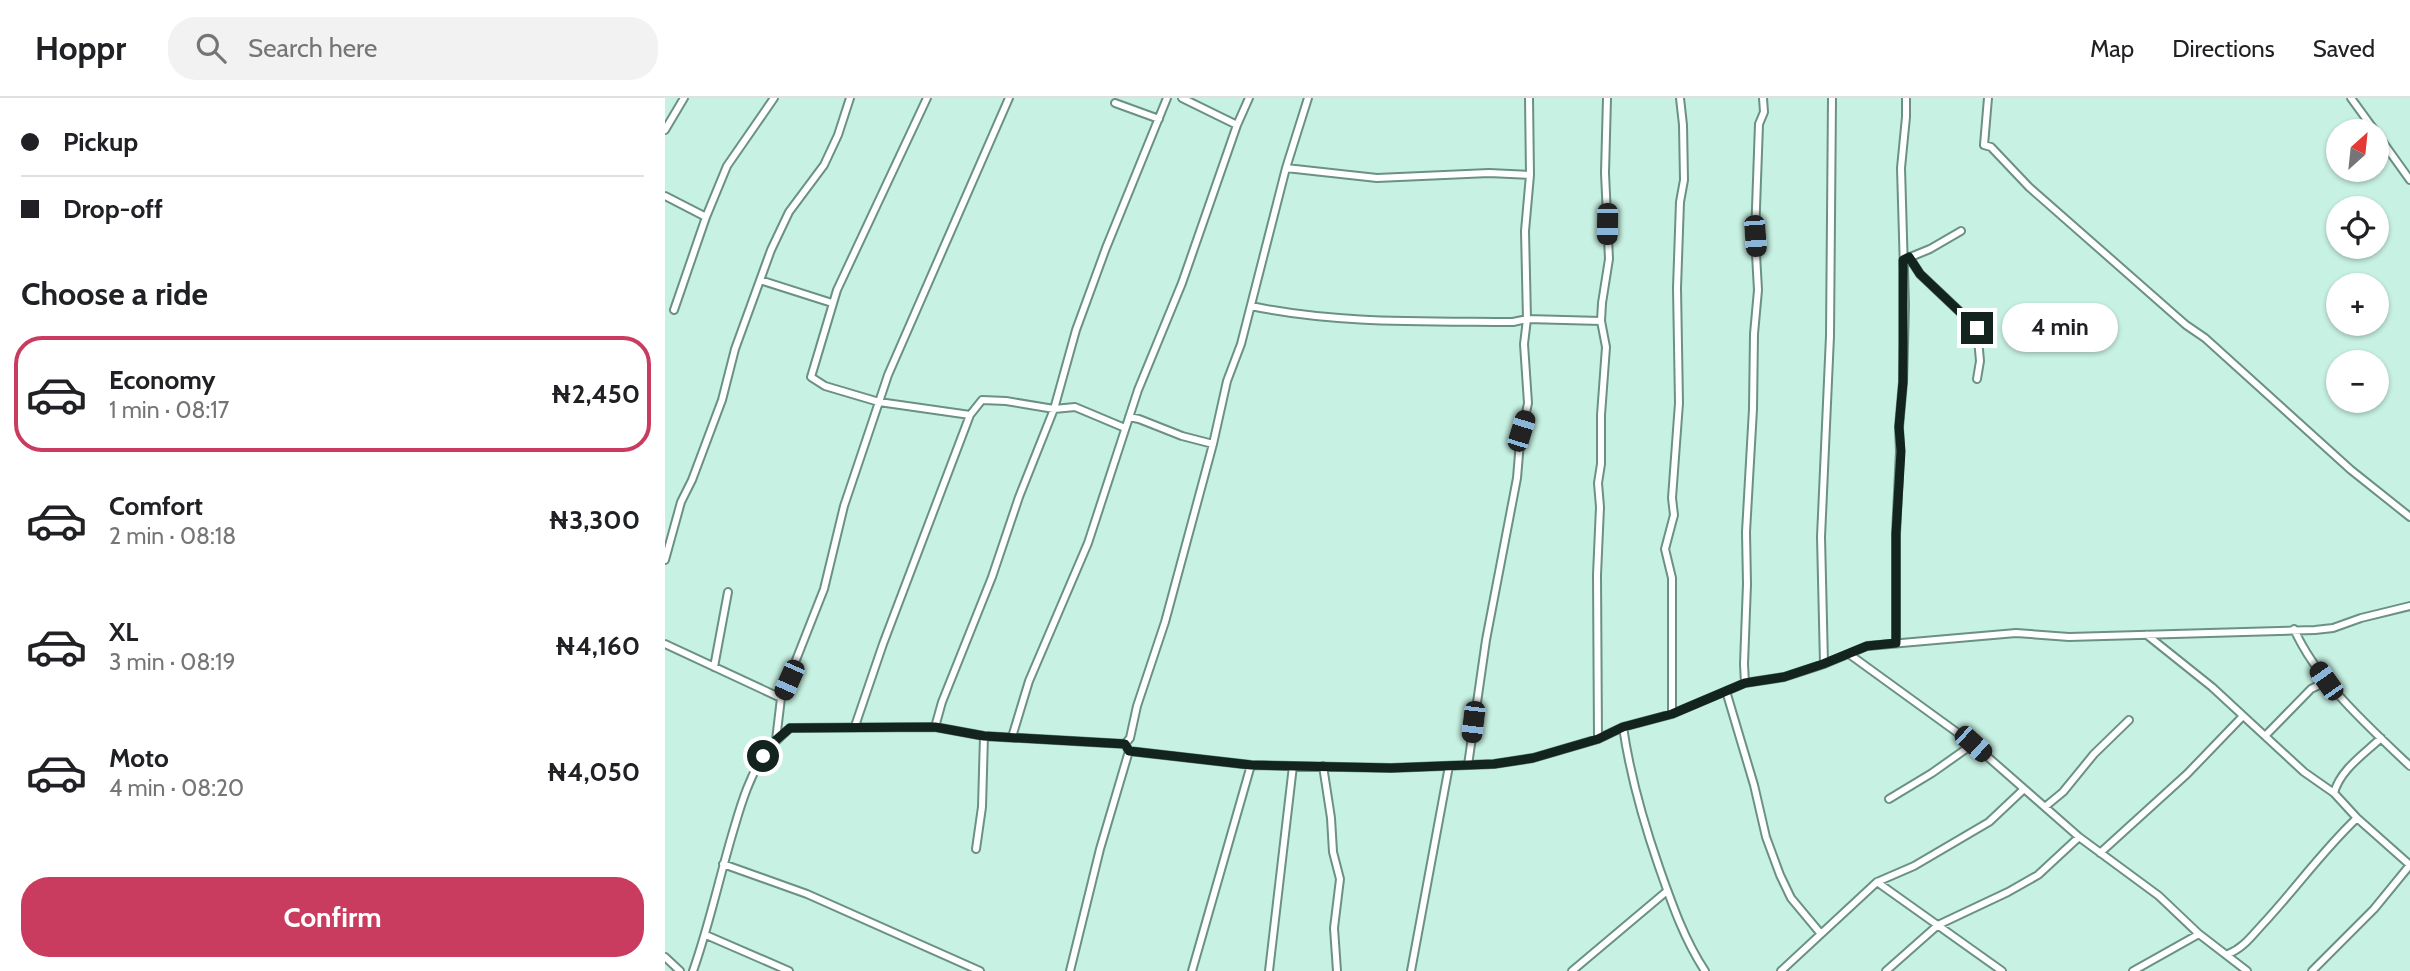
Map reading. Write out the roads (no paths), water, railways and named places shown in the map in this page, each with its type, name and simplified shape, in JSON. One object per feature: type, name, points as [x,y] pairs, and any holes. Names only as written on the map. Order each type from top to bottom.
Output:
[{"type":"street","points":[[665,130],[684,98]]},
{"type":"street","points":[[674,310],[726,166],[774,98]]},
{"type":"street","points":[[665,560],[681,502],[722,400],[735,349],[760,281],[789,212],[824,165],[838,135],[850,98]]},
{"type":"street","points":[[927,98],[832,303],[811,377],[825,386],[879,402],[970,415]]},
{"type":"street","points":[[776,740],[781,698],[824,589],[844,506],[888,376],[1009,98]]},
{"type":"street","points":[[935,727],[942,702],[1054,409],[1076,330],[1106,248],[1167,98]]},
{"type":"street","points":[[1182,98],[1237,125]]},
{"type":"street","points":[[1012,737],[1028,681],[1088,543],[1125,428],[1166,317],[1182,283],[1249,98]]},
{"type":"street","points":[[1070,971],[1137,706],[1158,647],[1213,444],[1227,381],[1241,344],[1286,168],[1308,98]]},
{"type":"street","points":[[1468,765],[1476,700],[1528,403],[1524,344],[1527,319],[1525,231],[1531,175],[1529,98]]},
{"type":"street","points":[[1598,739],[1598,483],[1606,347],[1601,321],[1609,259],[1605,173],[1607,98]]},
{"type":"street","points":[[1672,714],[1672,578],[1665,549],[1674,515],[1672,498],[1679,403],[1677,288],[1683,180],[1680,98]]},
{"type":"street","points":[[1745,683],[1746,532],[1758,290],[1755,236],[1759,124],[1763,112],[1763,98]]},
{"type":"street","points":[[1823,664],[1821,537],[1830,336],[1832,98]]},
{"type":"street","points":[[1896,643],[1896,534],[1906,258],[1901,168],[1906,98]]},
{"type":"street","points":[[1988,98],[1984,145],[1991,147],[2029,187],[2186,325],[2205,338],[2351,470],[2410,517]]},
{"type":"street","points":[[2351,98],[2366,119]]},
{"type":"street","points":[[1115,103],[1159,119]]},
{"type":"street","points":[[2389,150],[2410,180]]},
{"type":"street","points":[[1286,168],[1377,178],[1489,173],[1531,175]]},
{"type":"street","points":[[665,196],[706,217]]},
{"type":"street","points":[[1906,258],[1930,249],[1961,231]]},
{"type":"street","points":[[1906,258],[1977,328],[1980,361],[1977,379]]},
{"type":"street","points":[[760,281],[832,303]]},
{"type":"street","points":[[1251,306],[1295,315],[1332,317],[1500,322],[1527,319],[1601,321]]},
{"type":"street","points":[[855,726],[883,644],[970,415],[982,400],[1054,409],[1075,407],[1125,428]]},
{"type":"street","points":[[1129,417],[1213,444]]},
{"type":"street","points":[[714,667],[728,592]]},
{"type":"street","points":[[693,971],[706,935],[723,864],[745,793],[763,756],[790,728],[935,727],[984,736],[1127,748],[1251,765],[1468,765],[1533,758],[1598,739],[1623,727],[1672,714],[1745,683],[1784,677],[1867,646],[2016,633],[2069,637],[2266,633],[2333,628],[2361,618],[2409,609]]},
{"type":"street","points":[[2294,629],[2301,646],[2326,681],[2410,766]]},
{"type":"street","points":[[2147,635],[2212,687],[2304,772],[2334,793],[2357,818],[2410,865],[2374,909],[2337,949],[2312,971]]},
{"type":"street","points":[[665,644],[781,698]]},
{"type":"street","points":[[1849,654],[1973,744],[2079,837],[2159,896],[2199,934],[2247,971]]},
{"type":"street","points":[[2266,735],[2311,689],[2326,681]]},
{"type":"street","points":[[1726,691],[1754,785],[1766,837],[1780,875],[1791,898],[1821,934]]},
{"type":"street","points":[[2100,853],[2187,774],[2243,716]]},
{"type":"street","points":[[2046,806],[2063,792],[2094,754],[2129,720]]},
{"type":"street","points":[[1623,727],[1639,807],[1667,891],[1689,945],[1705,971]]},
{"type":"street","points":[[976,849],[981,818],[984,736]]},
{"type":"street","points":[[2334,793],[2344,772],[2381,738]]},
{"type":"street","points":[[1889,799],[1933,773],[1973,744]]},
{"type":"street","points":[[1192,971],[1251,765]]},
{"type":"street","points":[[1269,971],[1293,766]]},
{"type":"street","points":[[1323,766],[1331,818],[1332,852],[1340,879],[1334,928],[1337,971]]},
{"type":"street","points":[[1411,971],[1449,766]]},
{"type":"street","points":[[1781,971],[1877,882],[1914,866],[1989,822],[2024,789]]},
{"type":"street","points":[[2228,954],[2237,951],[2274,912],[2357,818]]},
{"type":"street","points":[[1887,971],[1938,925],[2038,875],[2079,837]]},
{"type":"street","points":[[723,864],[807,894],[980,971]]},
{"type":"street","points":[[1877,882],[1999,970]]},
{"type":"street","points":[[1572,971],[1667,891]]},
{"type":"street","points":[[2133,971],[2199,934]]},
{"type":"street","points":[[706,935],[789,971]]},
{"type":"street","points":[[665,957],[680,971]]}]
